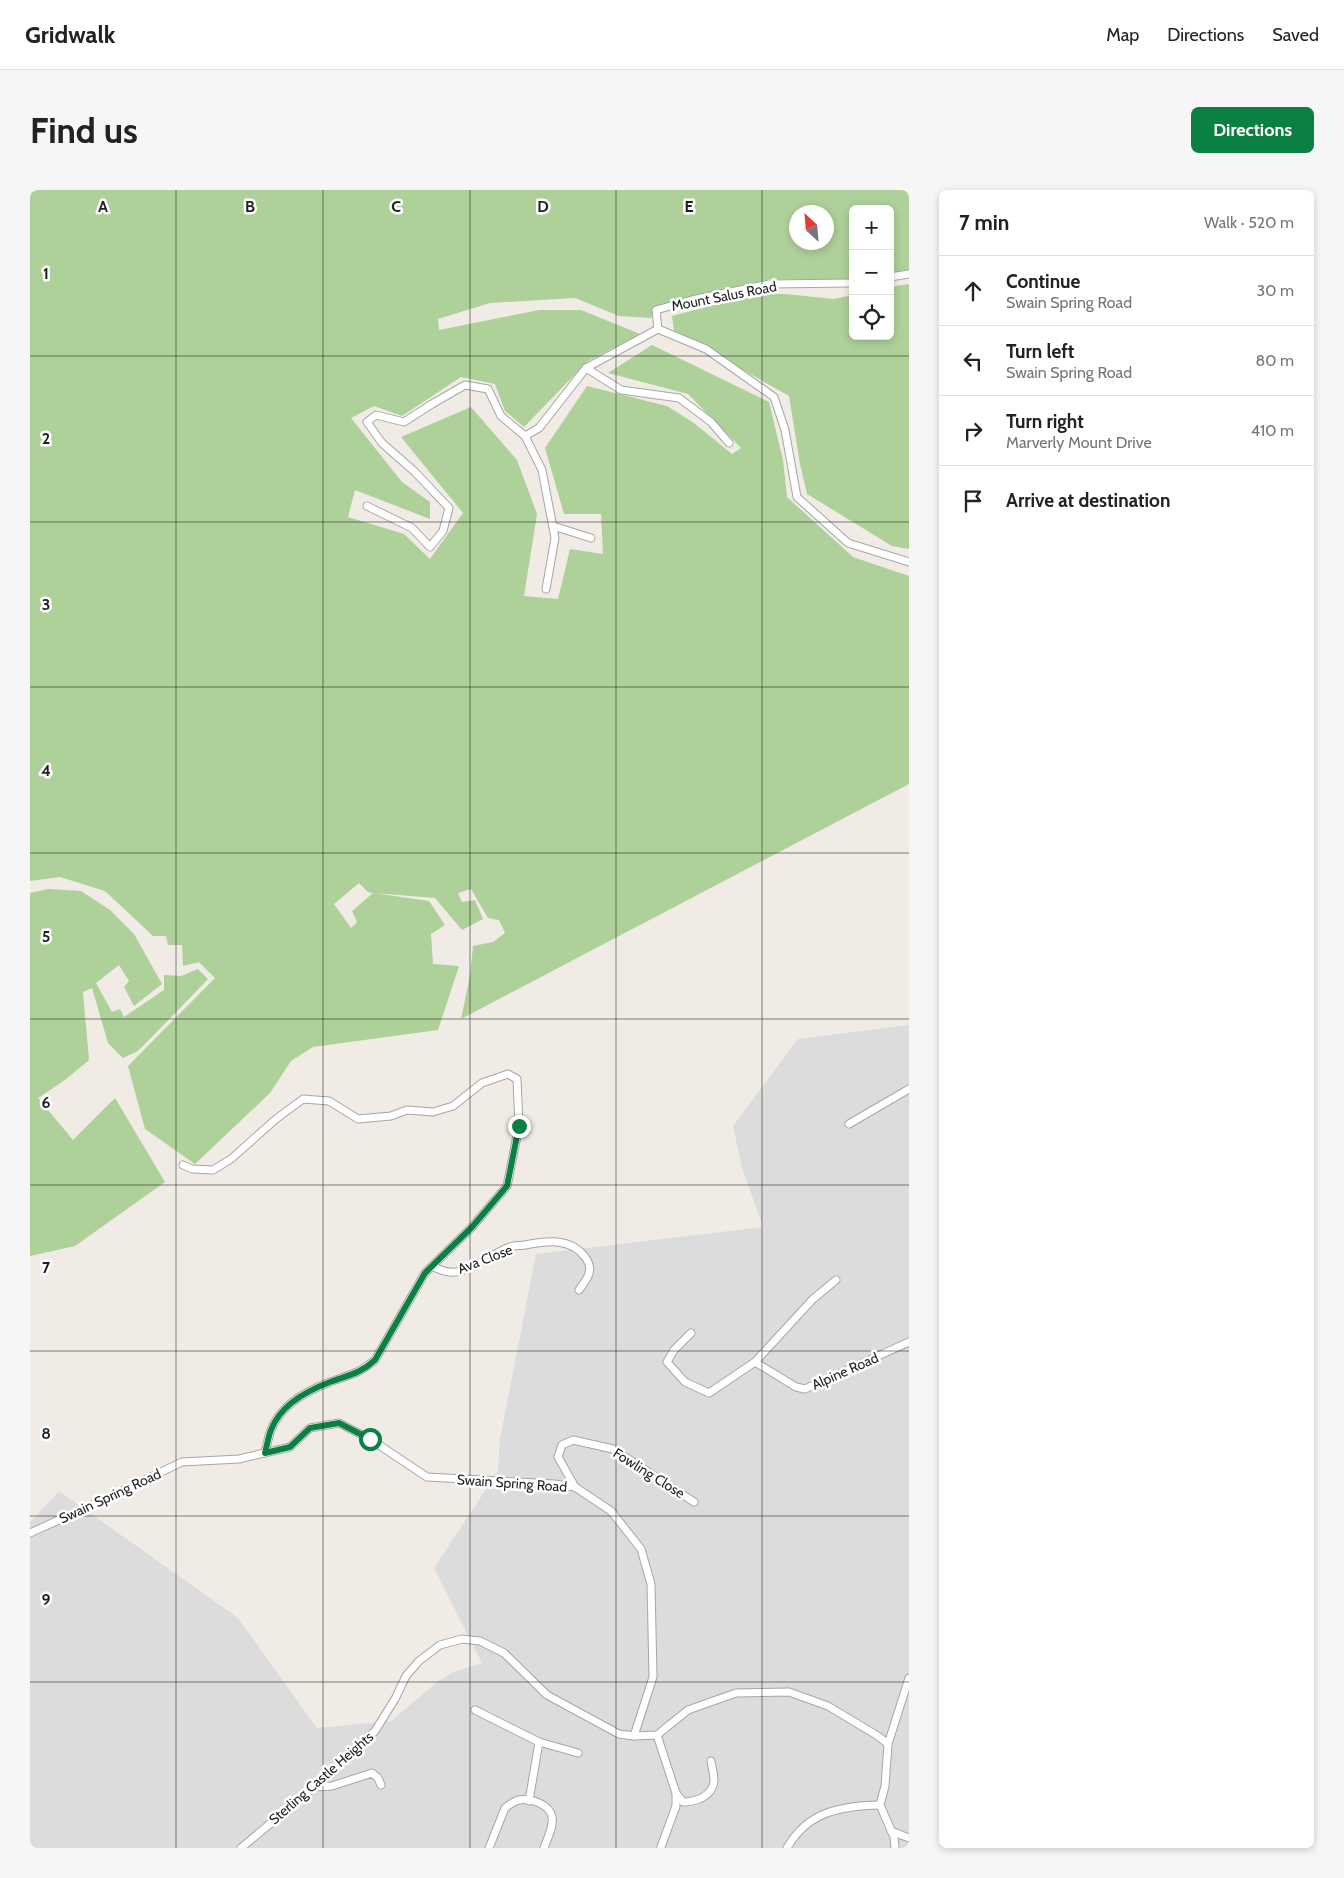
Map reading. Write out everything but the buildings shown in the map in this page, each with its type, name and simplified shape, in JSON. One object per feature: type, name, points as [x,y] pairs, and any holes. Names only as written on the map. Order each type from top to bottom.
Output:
[{"type":"street","points":[[894,277],[909,274]]},
{"type":"street","name":"Mount Salus Road","points":[[849,283],[769,284],[692,300],[656,310],[658,329],[706,349],[774,397],[785,430],[796,497],[848,543],[909,562]]},
{"type":"street","points":[[525,436],[539,428],[586,368],[658,329]]},
{"type":"street","points":[[586,368],[621,390],[679,398],[711,422],[729,443]]},
{"type":"street","points":[[368,506],[412,528],[430,547],[443,531],[450,508],[382,442],[368,422],[376,415],[404,422],[465,385],[488,389],[501,416],[525,436],[542,470],[556,538],[546,589]]},
{"type":"street","points":[[553,526],[591,538]]},
{"type":"street","points":[[183,1165],[192,1169],[213,1170],[231,1159],[276,1119],[303,1099],[329,1101],[358,1119],[391,1116],[407,1110],[432,1112],[453,1106],[482,1083],[508,1074],[517,1079],[519,1126],[507,1186],[472,1227],[425,1273],[375,1360],[360,1372],[329,1382],[284,1407],[271,1429],[265,1453]]},
{"type":"street","points":[[849,1124],[909,1089]]},
{"type":"street","name":"Ava Close","points":[[432,1266],[443,1272],[461,1271],[511,1246],[545,1241],[566,1242],[585,1257],[590,1267],[589,1277],[578,1290]]},
{"type":"street","points":[[692,1333],[674,1350],[667,1362],[685,1382],[709,1393],[755,1362],[813,1299],[836,1280]]},
{"type":"street","name":"Alpine Road","points":[[755,1362],[796,1387],[805,1389],[909,1342]]},
{"type":"street","name":"Swain Spring Road","points":[[30,1533],[105,1500],[182,1462],[239,1459],[290,1447],[310,1428],[339,1423],[370,1439],[427,1477],[554,1484],[575,1487],[611,1511],[641,1549],[651,1584],[653,1677],[634,1736]]},
{"type":"street","name":"Fowling Close","points":[[575,1487],[558,1457],[562,1445],[573,1440],[613,1449],[694,1502]]},
{"type":"street","name":"Sterling Castle Heights","points":[[241,1848],[314,1787],[375,1731],[395,1699],[406,1676],[419,1661],[440,1645],[462,1639],[480,1641],[504,1653],[547,1695],[619,1734],[634,1736]]},
{"type":"street","points":[[894,1848],[894,1838],[880,1805],[885,1786],[888,1744],[909,1678]]},
{"type":"street","points":[[634,1736],[657,1734],[688,1710],[736,1693],[789,1692],[828,1706],[888,1744]]},
{"type":"street","points":[[475,1710],[539,1742],[578,1753]]},
{"type":"street","points":[[657,1734],[676,1793],[676,1806],[661,1847]]},
{"type":"street","points":[[529,1800],[539,1742]]},
{"type":"street","points":[[676,1793],[683,1802],[695,1801],[706,1794],[713,1785],[714,1779],[711,1761]]},
{"type":"street","points":[[314,1787],[332,1786],[372,1773],[378,1778],[381,1785]]},
{"type":"street","points":[[489,1848],[505,1808],[519,1800],[529,1800],[546,1807],[552,1815],[553,1820],[544,1848]]},
{"type":"street","points":[[787,1848],[794,1835],[803,1826],[824,1814],[864,1806],[880,1805]]},
{"type":"street","points":[[891,1831],[909,1838]]},
{"type":"street","points":[[251,1839],[253,1848]]},
{"type":"shaded area","points":[[909,1025],[909,1848],[30,1848],[30,1522],[59,1491],[238,1618],[317,1728],[391,1721],[437,1682],[453,1672],[482,1663],[434,1568],[498,1471],[500,1439],[536,1254],[763,1227],[742,1168],[733,1126],[798,1039]]},
{"type":"green space","points":[[30,190],[909,190],[909,271],[894,274],[894,205],[849,205],[849,280],[769,279],[655,306],[651,318],[619,316],[575,298],[490,303],[438,319],[439,330],[539,310],[581,310],[640,334],[588,361],[524,427],[505,411],[495,384],[461,377],[402,416],[374,406],[351,418],[402,482],[430,502],[430,519],[355,490],[348,517],[404,534],[430,559],[463,513],[401,437],[471,407],[517,460],[537,514],[524,596],[558,599],[570,549],[603,554],[601,514],[564,514],[545,448],[587,386],[667,406],[694,423],[732,454],[741,448],[688,394],[608,373],[652,345],[769,402],[783,460],[787,497],[853,557],[909,576],[909,784],[461,1019],[470,976],[473,946],[493,942],[505,933],[499,920],[488,918],[471,889],[458,893],[462,902],[475,900],[483,919],[462,930],[435,898],[374,893],[429,901],[445,925],[431,934],[433,964],[459,966],[438,1030],[313,1047],[291,1061],[270,1093],[195,1164],[145,1129],[128,1066],[215,978],[199,962],[183,966],[182,945],[168,945],[166,936],[153,936],[105,891],[60,877],[30,881]],"holes":[[[359,883],[368,892],[373,893],[352,911],[357,922],[351,928],[334,904]]]},
{"type":"green space","points":[[909,284],[909,549],[892,546],[807,494],[789,396],[674,331],[672,316],[757,294],[786,294],[834,299],[849,296],[849,340],[894,340],[894,286]]},
{"type":"green space","points":[[48,889],[81,891],[110,910],[134,934],[162,984],[134,1006],[124,987],[129,981],[119,965],[96,983],[112,1012],[120,1009],[124,1017],[164,990],[164,975],[181,976],[198,969],[208,979],[138,1051],[123,1058],[108,1043],[92,988],[83,992],[89,1060],[65,1080],[38,1098],[73,1140],[115,1098],[165,1182],[75,1246],[30,1256],[30,893]]},
{"type":"route","points":[[370,1439],[339,1423],[310,1428],[290,1447],[265,1453],[271,1429],[284,1407],[329,1382],[354,1375],[365,1369],[375,1360],[425,1273],[472,1227],[507,1186],[519,1126]]}]
